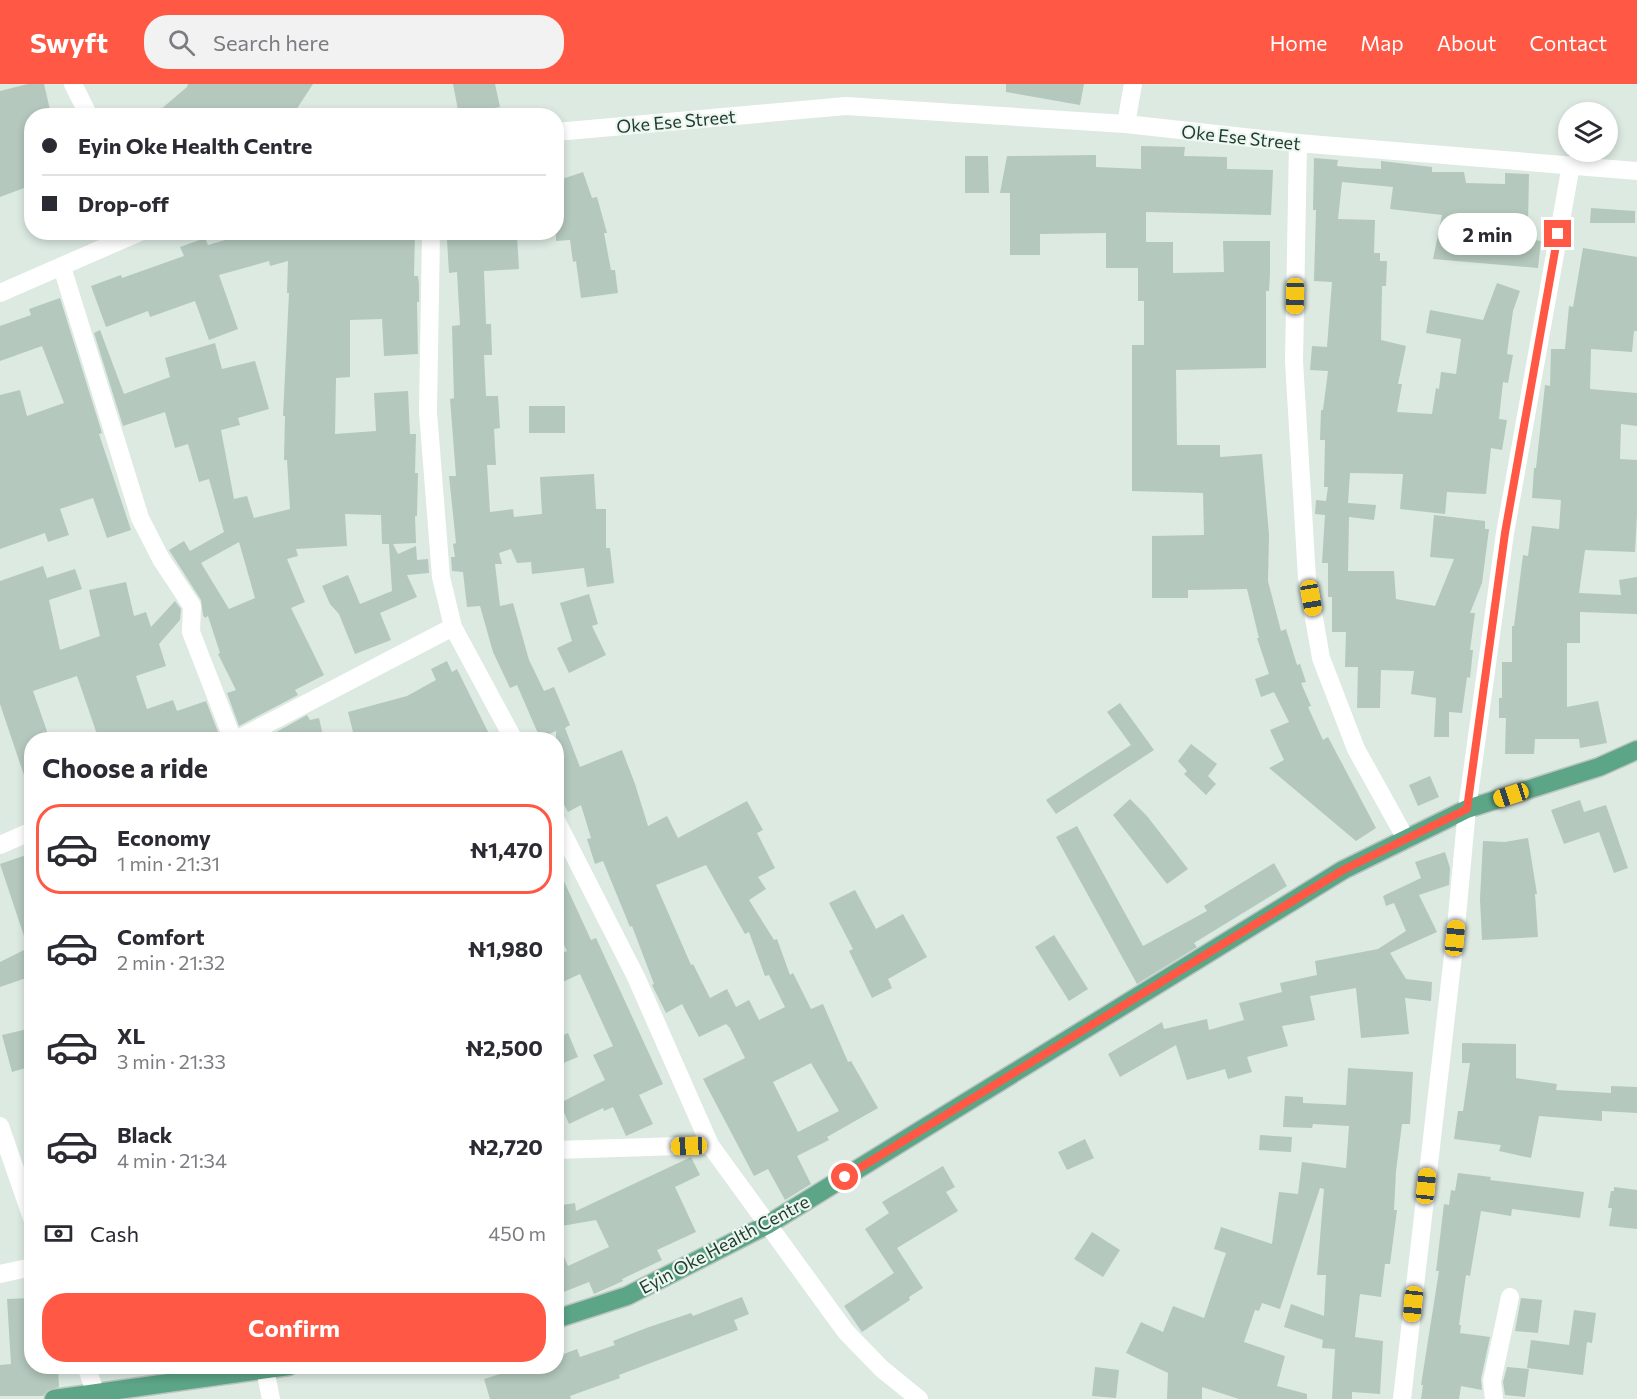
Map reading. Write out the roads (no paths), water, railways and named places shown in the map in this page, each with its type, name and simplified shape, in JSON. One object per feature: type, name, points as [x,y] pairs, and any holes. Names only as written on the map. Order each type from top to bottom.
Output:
[{"type":"main road","name":"Eyin Oke Health Centre","points":[[564,1316],[627,1296],[766,1225],[1343,870],[1467,809],[1599,767],[1637,750]]},
{"type":"main road","points":[[54,1399],[237,1374]]},
{"type":"street","points":[[73,84],[85,108]]},
{"type":"street","points":[[1126,124],[1133,84]]},
{"type":"street","name":"Oke Ese Street","points":[[564,131],[846,106],[1126,124],[1298,143],[1637,171]]},
{"type":"street","points":[[1298,143],[1294,361],[1307,578],[1322,658],[1356,749],[1401,842]]},
{"type":"street","points":[[1402,1399],[1455,938],[1467,809],[1505,533],[1571,165]]},
{"type":"street","points":[[0,293],[122,240]]},
{"type":"street","points":[[430,240],[428,412],[441,577],[453,627],[509,732]]},
{"type":"street","points":[[62,267],[140,518],[161,559],[192,606],[191,632],[231,732]]},
{"type":"street","points":[[250,732],[453,627]]},
{"type":"street","points":[[0,845],[24,834]]},
{"type":"street","points":[[564,836],[636,977],[710,1145],[846,1332],[882,1369],[919,1399]]},
{"type":"street","points":[[0,1126],[24,1195]]},
{"type":"street","points":[[564,1150],[710,1145]]},
{"type":"street","points":[[0,1274],[24,1269]]},
{"type":"street","points":[[1494,1399],[1492,1381],[1510,1297]]},
{"type":"street","points":[[89,1374],[96,1394]]},
{"type":"street","points":[[266,1374],[271,1399]]}]
